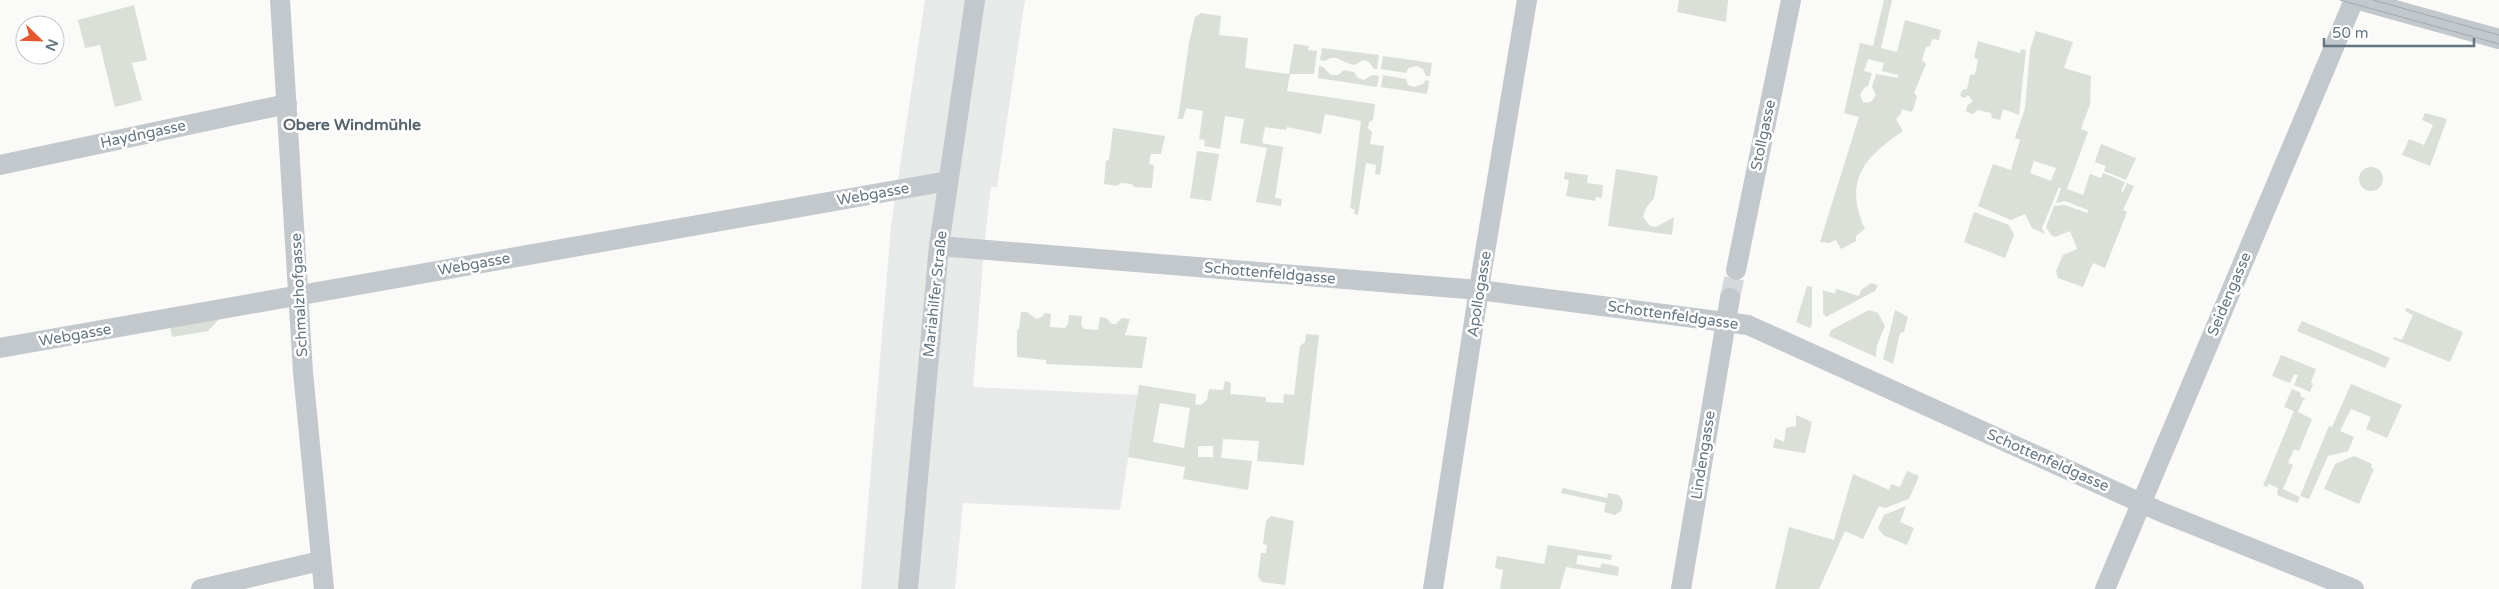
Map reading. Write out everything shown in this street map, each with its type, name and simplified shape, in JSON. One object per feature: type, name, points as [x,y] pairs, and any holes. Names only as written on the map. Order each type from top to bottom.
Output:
[{"type":"street","name":"Schmalzhofgasse","points":[[280,0],[303,372],[324,589]]},
{"type":"street","name":"Mariahilfer Straße","points":[[908,589],[939,246],[975,0]]},
{"type":"street","name":"Apollogasse","points":[[1433,589],[1479,290],[1527,0]]},
{"type":"street","name":"Stollgasse","points":[[1736,270],[1790,0]]},
{"type":"street","name":"Seidengasse","points":[[2105,589],[2354,0]]},
{"type":"street","points":[[2359,0],[2499,39]]},
{"type":"street","name":"Haydngasse","points":[[0,165],[287,104]]},
{"type":"street","name":"Webgasse","points":[[0,348],[948,181]]},
{"type":"street","name":"Schottenfeldgasse","points":[[939,246],[1479,290],[1725,321],[1756,328],[2141,502],[2354,589]]},
{"type":"street","points":[[1725,321],[1730,298]]},
{"type":"street","name":"Lindengasse","points":[[1681,589],[1725,321]]},
{"type":"street","points":[[200,589],[320,561]]},
{"type":"shaded area","points":[[925,0],[1025,0],[997,187],[991,187],[973,387],[1138,395],[1120,510],[963,503],[955,589],[861,589],[891,226]]},
{"type":"shaded area","points":[[1679,0],[1728,0],[1726,22],[1677,12]]},
{"type":"shaded area","points":[[1884,0],[1892,0],[1881,48],[1897,52],[1905,20],[1941,30],[1939,40],[1932,39],[1930,46],[1926,47],[1922,60],[1926,64],[1914,93],[1917,96],[1913,110],[1911,112],[1902,109],[1896,119],[1903,131],[1877,151],[1861,172],[1857,184],[1856,197],[1865,229],[1856,236],[1856,241],[1841,249],[1836,240],[1829,243],[1820,242],[1859,117],[1844,113],[1860,43],[1873,46]],"holes":[[[1868,59],[1884,63],[1882,71],[1898,75],[1898,78],[1876,74],[1872,87],[1876,95],[1872,101],[1863,102],[1860,95],[1864,88],[1868,86],[1872,73],[1864,71]]]},
{"type":"shaded area","points":[[134,5],[147,60],[132,63],[142,100],[115,107],[100,45],[85,48],[78,20]]},
{"type":"shaded area","points":[[1201,13],[1221,16],[1219,35],[1248,38],[1245,68],[1289,74],[1294,44],[1309,46],[1308,50],[1317,51],[1314,74],[1290,74],[1287,91],[1375,104],[1373,120],[1369,122],[1368,128],[1372,132],[1370,144],[1384,146],[1380,175],[1375,174],[1376,165],[1366,163],[1358,215],[1354,214],[1355,210],[1350,208],[1361,121],[1325,114],[1321,134],[1287,127],[1286,130],[1265,127],[1262,143],[1283,147],[1275,198],[1282,199],[1281,206],[1256,202],[1267,148],[1240,143],[1244,119],[1225,116],[1220,149],[1204,146],[1205,140],[1199,139],[1203,111],[1186,108],[1183,119],[1178,119],[1189,43],[1195,17]]},
{"type":"shaded area","points":[[2036,31],[2073,42],[2064,68],[2091,76],[2090,104],[2081,129],[2088,132],[2067,189],[2083,195],[2090,174],[2101,178],[2103,173],[2125,182],[2121,191],[2123,192],[2127,183],[2134,186],[2123,210],[2127,212],[2105,268],[2093,263],[2083,287],[2058,278],[2056,271],[2063,255],[2077,249],[2070,231],[2055,237],[2051,235],[2046,227],[2054,206],[2065,205],[2087,213],[2088,210],[2065,201],[2056,203],[2061,188],[2059,187],[2042,228],[2045,234],[2032,228],[2025,214],[2011,220],[1978,206],[1993,164],[2011,170],[2020,140],[2015,138],[2025,108],[2030,50]],"holes":[[[2034,161],[2056,168],[2051,181],[2030,173]]]},
{"type":"shaded area","points":[[1978,41],[2020,53],[2021,49],[2026,50],[2019,115],[2003,109],[2000,120],[1992,118],[1991,113],[1978,110],[1973,114],[1966,112],[1967,106],[1973,101],[1968,95],[1965,98],[1960,96],[1962,90],[1967,89],[1970,75],[1975,74],[1978,60],[1974,57]]},
{"type":"shaded area","points":[[1322,48],[1379,55],[1377,69],[1374,69],[1369,62],[1363,60],[1355,65],[1336,58],[1325,61],[1320,60]]},
{"type":"shaded area","points":[[1383,56],[1432,63],[1430,76],[1426,76],[1423,69],[1417,66],[1409,68],[1406,73],[1381,69]]},
{"type":"shaded area","points":[[1319,66],[1323,67],[1331,75],[1338,75],[1344,70],[1354,72],[1358,78],[1364,80],[1372,75],[1379,76],[1377,87],[1318,78]]},
{"type":"shaded area","points":[[1383,75],[1406,79],[1408,85],[1414,87],[1423,84],[1426,80],[1429,81],[1427,94],[1381,87]]},
{"type":"shaded area","points":[[2425,113],[2447,119],[2430,166],[2402,155],[2409,139],[2424,145],[2433,125],[2422,120]]},
{"type":"shaded area","points":[[1113,128],[1165,136],[1161,154],[1151,154],[1149,164],[1154,165],[1152,188],[1134,187],[1132,184],[1121,183],[1117,186],[1104,184],[1106,161],[1109,160]]},
{"type":"shaded area","points":[[2101,144],[2136,158],[2126,180],[2104,171],[2106,166],[2095,162]]},
{"type":"shaded area","points":[[1197,151],[1219,154],[1211,201],[1190,198]]},
{"type":"shaded area","points":[[2366,167],[2376,167],[2383,174],[2383,184],[2376,191],[2366,191],[2359,184],[2359,174]]},
{"type":"shaded area","points":[[1616,169],[1658,176],[1654,198],[1646,208],[1643,217],[1650,226],[1656,227],[1674,217],[1672,235],[1608,226]]},
{"type":"shaded area","points":[[1565,172],[1588,175],[1587,183],[1603,185],[1602,198],[1596,197],[1595,201],[1566,196],[1569,180],[1564,179]]},
{"type":"shaded area","points":[[1974,212],[2009,225],[2014,235],[2005,258],[1964,242]]},
{"type":"shaded area","points":[[1871,283],[1878,285],[1875,291],[1826,317],[1823,313],[1823,290],[1835,294],[1836,289],[1859,296],[1861,290]]},
{"type":"shaded area","points":[[1807,286],[1812,287],[1812,324],[1810,328],[1796,322]]},
{"type":"shaded area","points":[[2407,308],[2463,332],[2450,362],[2393,339],[2394,337],[2402,340],[2413,315],[2405,311]]},
{"type":"shaded area","points":[[1869,310],[1878,313],[1885,326],[1877,345],[1876,357],[1829,336],[1831,330]]},
{"type":"shaded area","points":[[1895,310],[1908,317],[1904,332],[1900,333],[1893,364],[1883,359]]},
{"type":"shaded area","points":[[1021,312],[1027,312],[1036,319],[1042,317],[1045,313],[1051,314],[1050,327],[1065,328],[1068,324],[1069,315],[1082,316],[1081,325],[1084,329],[1098,330],[1100,317],[1106,318],[1112,324],[1116,324],[1122,318],[1130,319],[1125,335],[1147,337],[1142,368],[1046,364],[1046,360],[1017,357],[1017,330],[1019,329]]},
{"type":"shaded area","points":[[219,319],[208,331],[172,337],[170,325]]},
{"type":"shaded area","points":[[2302,321],[2390,358],[2385,368],[2297,331]]},
{"type":"shaded area","points":[[1306,334],[1319,335],[1304,465],[1257,461],[1259,441],[1223,439],[1221,458],[1252,461],[1248,490],[1183,479],[1185,467],[1128,457],[1139,385],[1196,394],[1195,404],[1201,405],[1207,400],[1209,389],[1223,390],[1225,381],[1231,383],[1230,394],[1266,397],[1266,402],[1283,403],[1284,394],[1294,395],[1300,346],[1305,342]],"holes":[[[1160,403],[1190,408],[1184,448],[1153,442]],[[1198,446],[1213,446],[1213,457],[1198,457]]]},
{"type":"shaded area","points":[[2281,355],[2316,369],[2311,382],[2313,384],[2310,392],[2294,385],[2298,375],[2294,374],[2290,383],[2272,376]]},
{"type":"shaded area","points":[[2351,384],[2402,405],[2387,438],[2366,429],[2371,417],[2351,409],[2340,431],[2354,437],[2348,451],[2328,456],[2309,499],[2300,496],[2329,426],[2332,427]]},
{"type":"shaded area","points":[[2292,389],[2301,393],[2300,396],[2306,399],[2303,400],[2298,412],[2312,419],[2299,451],[2294,449],[2288,463],[2293,465],[2283,489],[2300,497],[2297,503],[2277,495],[2278,488],[2269,484],[2267,487],[2263,486],[2294,411],[2284,407]]},
{"type":"shaded area","points":[[1796,415],[1812,422],[1805,453],[1773,448],[1775,438],[1784,442],[1786,428],[1796,426]]},
{"type":"shaded area","points":[[2354,456],[2372,464],[2371,468],[2374,469],[2359,504],[2324,489],[2335,464]]},
{"type":"shaded area","points":[[1907,471],[1919,476],[1909,499],[1885,508],[1879,506],[1863,539],[1845,531],[1819,589],[1775,589],[1789,527],[1834,540],[1853,474],[1889,490],[1891,484],[1900,487]]},
{"type":"shaded area","points":[[1563,488],[1607,498],[1608,493],[1619,495],[1623,502],[1621,511],[1615,515],[1604,512],[1606,503],[1561,493]]},
{"type":"shaded area","points":[[1906,506],[1900,522],[1914,528],[1907,545],[1883,535],[1878,528],[1884,515]]},
{"type":"shaded area","points":[[1271,516],[1294,521],[1285,585],[1262,582],[1258,576],[1261,553],[1266,553],[1267,545],[1263,544],[1266,521]]},
{"type":"shaded area","points":[[1548,545],[1612,555],[1611,560],[1578,555],[1576,564],[1600,568],[1602,563],[1619,567],[1618,576],[1566,567],[1560,589],[1500,589],[1503,570],[1495,568],[1497,556],[1544,564]]},
{"type":"tunnel","points":[[1730,298],[1736,270]]},
{"type":"tram line","points":[[2340,0],[2499,44]]},
{"type":"tram line","points":[[2373,0],[2499,35]]},
{"type":"district","name":"Obere Windmühle","points":[[352,124]]}]
